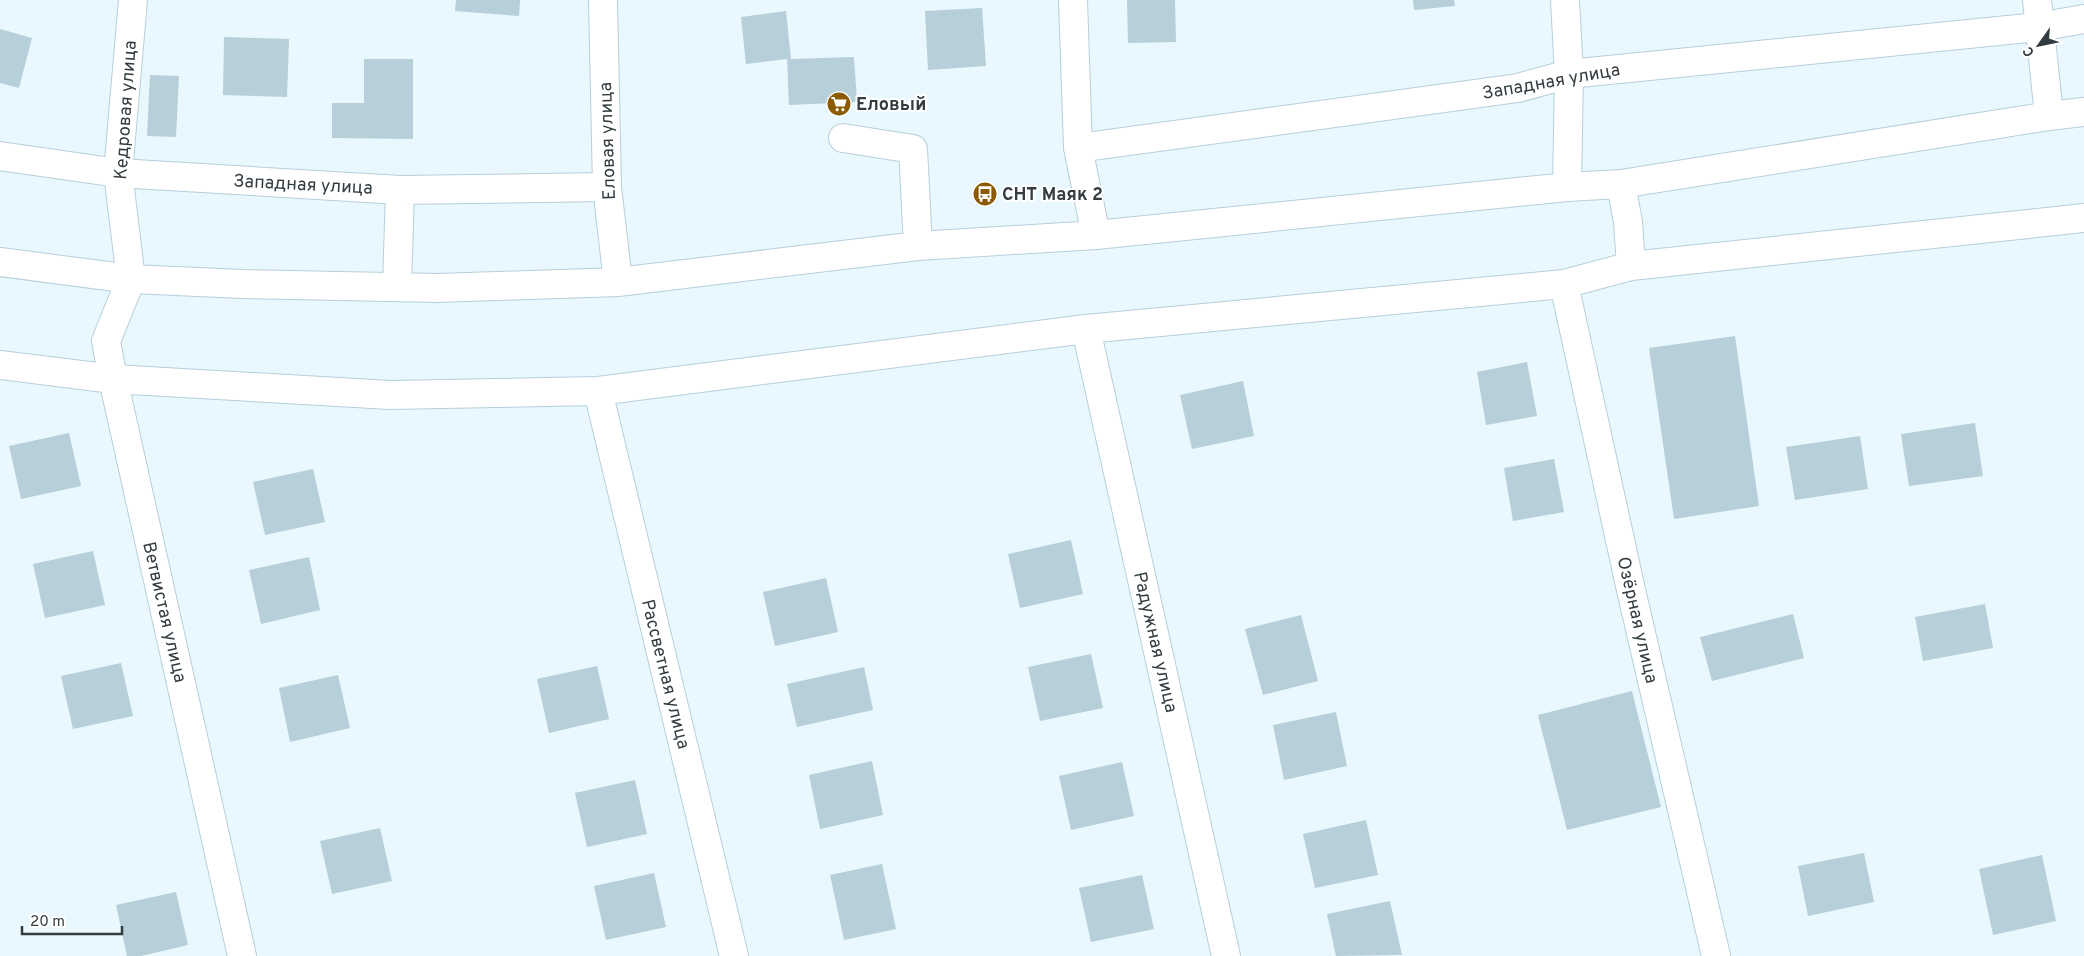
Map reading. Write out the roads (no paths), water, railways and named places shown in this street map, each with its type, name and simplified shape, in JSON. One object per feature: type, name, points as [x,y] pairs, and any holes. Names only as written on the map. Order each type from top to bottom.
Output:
[{"type":"street","name":"Кедровая улица","points":[[131,279],[118,173],[133,0]]},
{"type":"street","name":"Еловая улица","points":[[603,0],[607,187],[618,282]]},
{"type":"street","points":[[1073,0],[1078,148],[1096,235]]},
{"type":"street","points":[[1565,0],[1569,74],[1567,188]]},
{"type":"street","points":[[2037,0],[2038,27],[2049,116]]},
{"type":"street","name":"Западная улица","points":[[1078,148],[1518,88],[1569,74],[2038,27],[2084,19]]},
{"type":"street","points":[[0,262],[131,279],[243,284],[438,288],[618,282],[918,246],[1096,235],[1622,184],[2084,112]]},
{"type":"street","points":[[843,138],[913,149],[918,246]]},
{"type":"street","name":"Западная улица","points":[[0,156],[118,173],[400,190],[607,187]]},
{"type":"street","points":[[1622,184],[1628,222],[1631,266]]},
{"type":"street","points":[[397,287],[400,190]]},
{"type":"street","points":[[0,365],[113,379],[390,395],[598,391],[1086,329],[1564,284],[1631,266],[2084,218]]},
{"type":"street","name":"Ветвистая улица","points":[[131,279],[106,341],[242,956]]},
{"type":"street","name":"Озёрная улица","points":[[1564,284],[1633,599],[1716,956]]},
{"type":"street","name":"Радужная улица","points":[[1086,329],[1226,956]]},
{"type":"street","name":"Рассветная улица","points":[[598,391],[734,956]]},
{"type":"place","name":"Еловый","points":[[839,104]]},
{"type":"place","name":"СНТ Маяк 2","points":[[985,194]]}]
